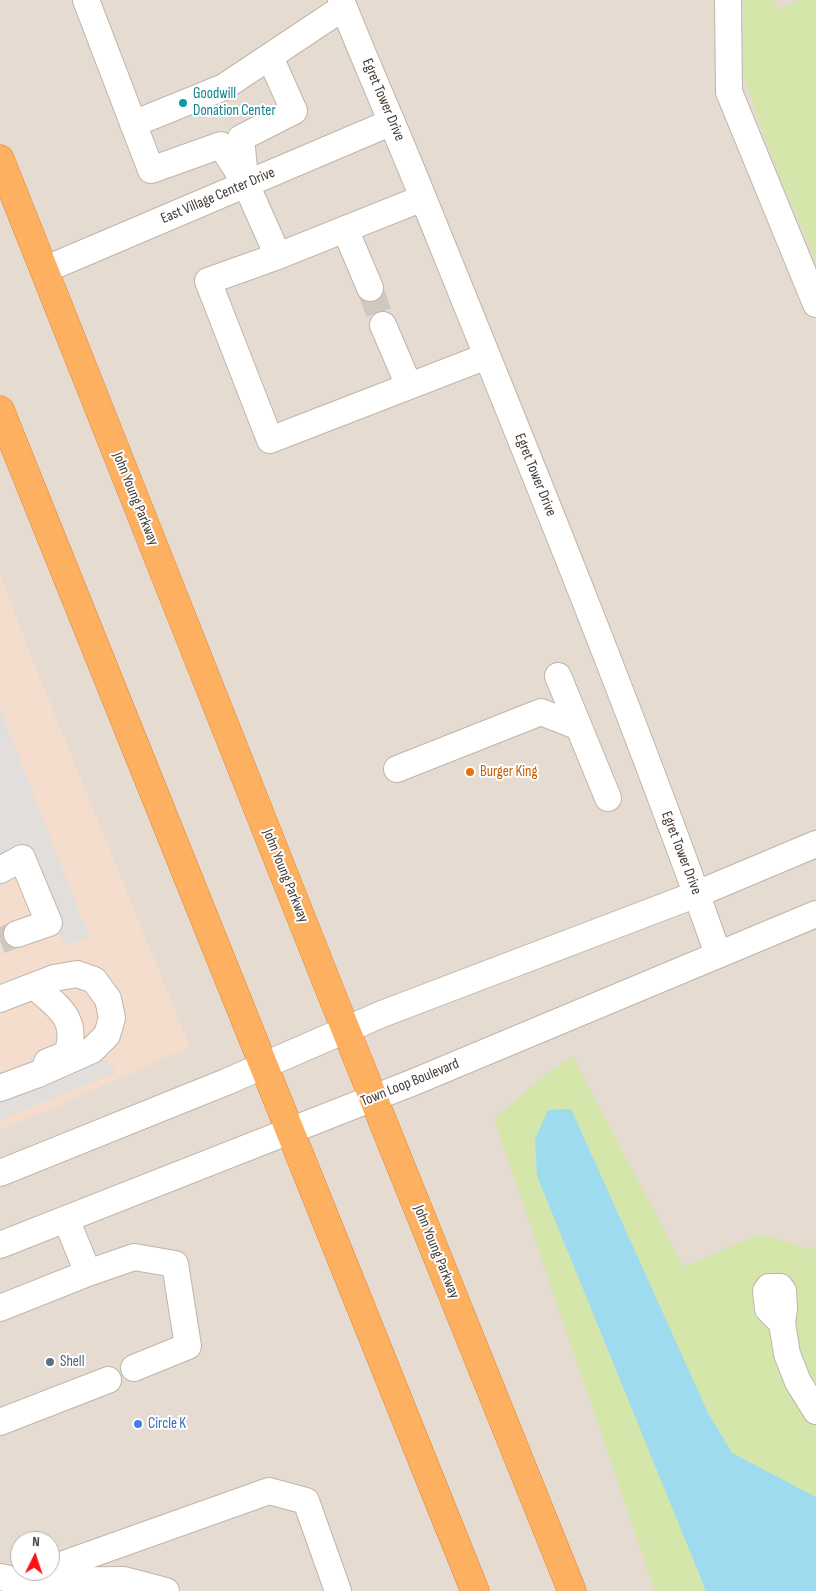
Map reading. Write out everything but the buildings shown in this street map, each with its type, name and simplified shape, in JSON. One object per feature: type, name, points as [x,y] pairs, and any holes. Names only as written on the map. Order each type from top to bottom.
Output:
[{"type":"highway","name":"John Young Parkway","points":[[0,160],[572,1591]]},
{"type":"highway","points":[[1,418],[475,1591]]},
{"type":"street","points":[[86,0],[151,170],[221,145],[246,184],[278,256]]},
{"type":"street","points":[[728,0],[729,92],[816,304]]},
{"type":"street","points":[[133,124],[224,87],[270,57],[343,4]]},
{"type":"street","name":"Egret Tower Drive","points":[[343,4],[572,568],[697,894],[718,954]]},
{"type":"street","points":[[246,184],[241,138],[294,111],[270,57]]},
{"type":"street","name":"East Village Center Drive","points":[[44,270],[392,122]]},
{"type":"street","points":[[423,198],[278,256],[208,281],[270,440],[487,356]]},
{"type":"street","points":[[346,229],[370,288]]},
{"type":"street","points":[[383,325],[409,386]]},
{"type":"street","points":[[558,676],[608,798]]},
{"type":"street","points":[[397,769],[541,712],[579,726]]},
{"type":"street","points":[[0,1172],[226,1082],[382,1014],[697,894],[816,844]]},
{"type":"street","points":[[11,864],[49,924],[17,934]]},
{"type":"street","name":"Town Loop Boulevard","points":[[0,1245],[374,1098],[816,914]]},
{"type":"street","points":[[0,999],[54,978],[77,974],[94,980],[108,999],[112,1018],[107,1035],[92,1050],[38,1074],[0,1088]]},
{"type":"street","points":[[0,1007],[40,991],[61,1008],[69,1026],[71,1042],[66,1054],[44,1064],[38,1074]]},
{"type":"street","points":[[66,1219],[88,1273]]},
{"type":"street","points":[[0,1308],[88,1273],[134,1258],[175,1264],[188,1346],[134,1368]]},
{"type":"street","points":[[782,1323],[787,1354],[798,1382],[816,1411]]},
{"type":"street","points":[[0,1422],[108,1380]]},
{"type":"street","points":[[60,1565],[269,1491],[306,1501],[338,1591]]},
{"type":"street","points":[[10,1583],[124,1580],[166,1591]]},
{"type":"shaded area","points":[[0,0],[816,0],[816,1591],[0,1591]]},
{"type":"shaded area","points":[[0,574],[35,666],[190,1047],[53,1108],[0,1129]]},
{"type":"shaded area","points":[[0,708],[89,937],[64,946],[28,853],[3,862],[0,853]]},
{"type":"shaded area","points":[[101,1053],[117,1072],[0,1120],[0,1096]]},
{"type":"green space","points":[[743,0],[773,0],[777,10],[799,0],[816,0],[816,261],[770,153],[743,75]]},
{"type":"green space","points":[[572,1056],[684,1267],[759,1234],[816,1250],[816,1591],[655,1591],[494,1119],[540,1079]]},
{"type":"water","points":[[571,1109],[708,1413],[732,1453],[816,1497],[816,1591],[706,1591],[537,1176],[535,1139],[548,1110]]},
{"type":"tunnel","points":[[370,288],[383,325]]},
{"type":"tunnel","points":[[0,941],[17,934]]},
{"type":"place","name":"Goodwill Donation Center","points":[[183,103]]},
{"type":"place","name":"Burger King","points":[[470,772]]},
{"type":"place","name":"Shell","points":[[50,1362]]},
{"type":"place","name":"Circle K","points":[[138,1424]]}]
